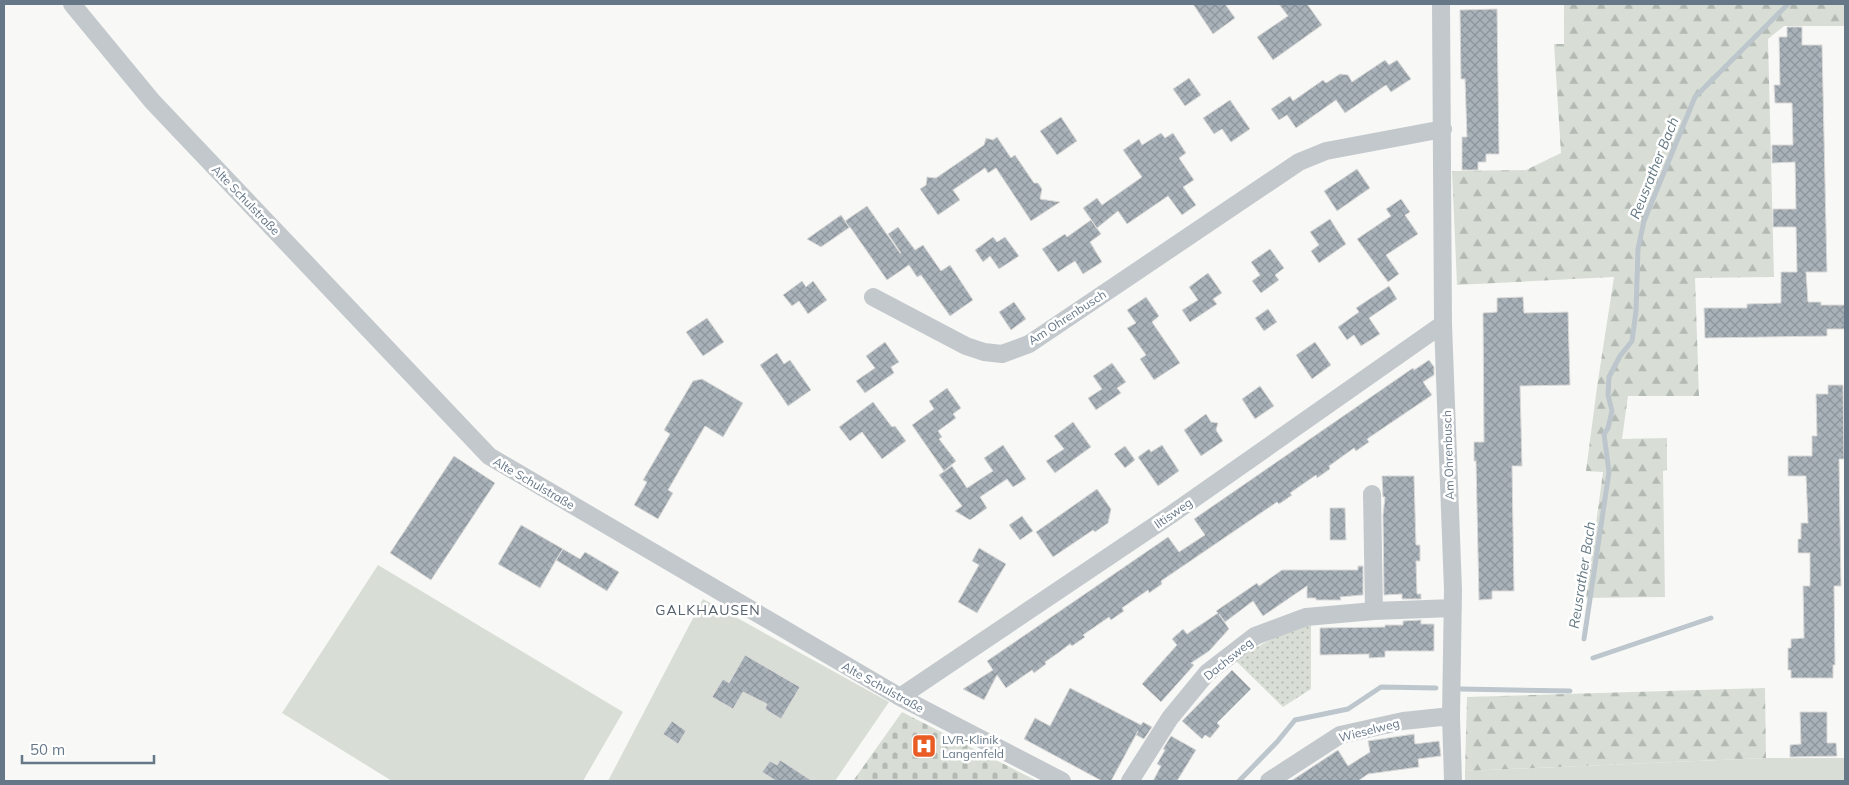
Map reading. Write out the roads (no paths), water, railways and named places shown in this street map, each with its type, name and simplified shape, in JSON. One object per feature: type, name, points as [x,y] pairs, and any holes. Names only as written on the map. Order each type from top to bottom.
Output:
[{"type":"street","name":"Alte Schulstraße","points":[[72,4],[152,101],[488,456],[900,697],[1062,781]]},
{"type":"street","name":"Am Ohrenbusch","points":[[1441,4],[1443,324],[1453,608],[1452,781]]},
{"type":"street","name":"Am Ohrenbusch","points":[[873,297],[966,346],[984,352],[1002,354],[1030,344],[1298,162],[1326,151],[1443,129]]},
{"type":"street","name":"Iltisweg","points":[[900,697],[1172,514],[1443,324]]},
{"type":"street","points":[[1372,494],[1374,611]]},
{"type":"street","name":"Dachsweg","points":[[1130,781],[1170,718],[1207,673],[1249,640],[1306,617],[1374,611],[1453,608]]},
{"type":"street","name":"Wieselweg","points":[[1269,781],[1340,735],[1403,721],[1451,716]]},
{"type":"waterway","name":"Reusrather Bach","points":[[1584,639],[1609,472],[1604,434],[1608,428],[1612,411],[1608,395],[1609,377],[1620,356],[1632,341],[1636,311],[1638,249],[1644,221],[1695,97],[1788,4]]},
{"type":"waterway","points":[[1593,658],[1711,618]]},
{"type":"waterway","name":"Reusrather Bach","points":[[1239,781],[1277,742],[1295,720],[1348,709],[1381,687],[1436,688]]},
{"type":"waterway","name":"Reusrather Bach","points":[[1461,689],[1570,691]]},
{"type":"place","name":"LVR-Klinik Langenfeld","points":[[924,746]]},
{"type":"district","name":"GALKHAUSEN","points":[[708,610]]}]
